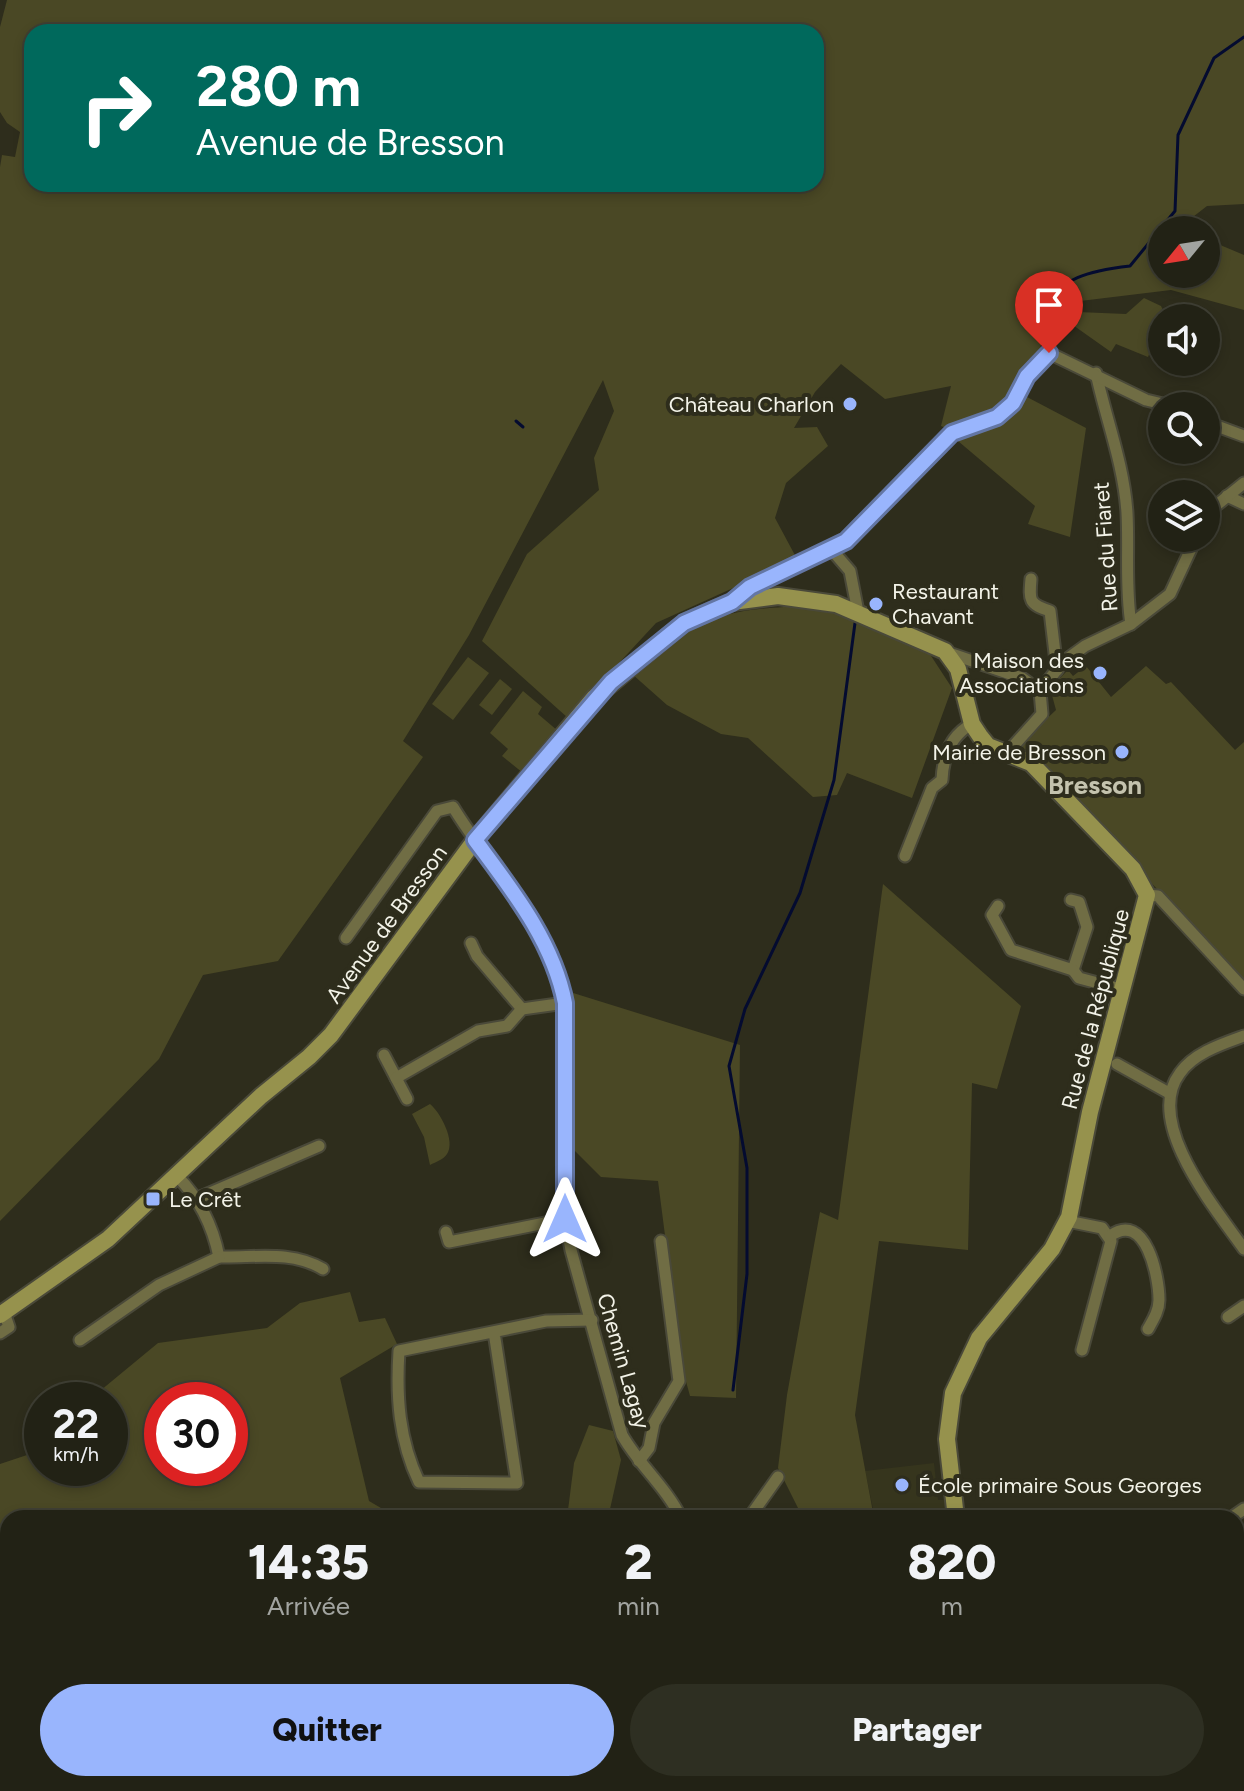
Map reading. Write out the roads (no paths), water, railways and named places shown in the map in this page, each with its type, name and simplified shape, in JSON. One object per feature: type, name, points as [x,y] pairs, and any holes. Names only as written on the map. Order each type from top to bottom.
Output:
[{"type":"street","points":[[732,602],[750,587],[846,541],[952,433],[997,417],[1013,403],[1027,376],[1049,353],[1148,400]]},
{"type":"street","name":"Rue du Fiaret","points":[[1096,373],[1111,423],[1127,511],[1126,592],[1131,624]]},
{"type":"street","points":[[1220,427],[1244,436]]},
{"type":"street","points":[[1220,504],[1244,483]]},
{"type":"street","points":[[1227,496],[1244,504]]},
{"type":"street","points":[[831,549],[850,571],[858,612]]},
{"type":"street","points":[[1007,753],[1042,714],[1040,691],[1057,670],[1085,646],[1131,624],[1170,594],[1190,552]]},
{"type":"street","points":[[1031,579],[1029,600],[1032,605],[1050,611],[1057,670]]},
{"type":"street","name":"Avenue de Bresson","points":[[2,1313],[108,1239],[331,1035],[475,840],[611,682],[684,623],[732,602],[778,596],[808,598],[858,612],[945,651]]},
{"type":"street","points":[[945,651],[1022,678],[1040,691]]},
{"type":"street","points":[[905,856],[932,788],[942,780],[943,763],[958,731],[972,724],[958,669],[945,651]]},
{"type":"street","name":"Rue de la République","points":[[955,1510],[947,1439],[953,1393],[979,1338],[1052,1249],[1067,1221],[1090,1112],[1147,895],[1133,869],[1044,780],[1031,763],[988,746],[972,724]]},
{"type":"street","name":"Chemin Lagay","points":[[346,938],[437,811],[453,807],[537,929],[559,970],[565,1003],[565,1219],[613,1412],[622,1435],[676,1510]]},
{"type":"street","points":[[1147,895],[1155,895],[1165,903],[1244,989]]},
{"type":"street","points":[[1071,900],[1079,902],[1087,927],[1073,970]]},
{"type":"street","points":[[998,906],[992,915],[1011,950],[1073,970],[1079,978],[1124,990]]},
{"type":"street","points":[[471,943],[477,956],[522,1009]]},
{"type":"street","points":[[396,1078],[478,1031],[507,1026],[522,1009],[565,1003]]},
{"type":"street","points":[[1244,1036],[1194,1060],[1181,1071],[1169,1093],[1172,1132],[1244,1249]]},
{"type":"street","points":[[384,1055],[407,1099]]},
{"type":"street","points":[[1117,1064],[1169,1093]]},
{"type":"street","points":[[196,1199],[319,1146]]},
{"type":"street","points":[[177,1176],[196,1199],[214,1233],[219,1257]]},
{"type":"street","points":[[446,1232],[449,1242],[565,1219]]},
{"type":"street","points":[[1067,1221],[1102,1228],[1110,1236]]},
{"type":"street","points":[[1082,1350],[1110,1236],[1116,1231],[1135,1233],[1146,1243],[1154,1264],[1159,1302],[1148,1329]]},
{"type":"street","points":[[639,1461],[649,1448],[654,1423],[679,1381],[661,1241]]},
{"type":"street","points":[[80,1340],[159,1285],[219,1257],[296,1257],[323,1269]]},
{"type":"street","points":[[1228,1317],[1244,1306]]},
{"type":"street","points":[[0,1333],[9,1327],[2,1313]]},
{"type":"street","points":[[494,1332],[517,1483],[419,1482],[401,1433],[396,1387],[399,1351],[546,1321],[592,1320]]},
{"type":"street","points":[[755,1510],[778,1477]]},
{"type":"waterway","points":[[1041,355],[1043,317],[1056,292],[1090,273],[1130,266],[1175,211],[1178,135],[1214,58],[1244,37]]},
{"type":"waterway","points":[[516,421],[523,427]]},
{"type":"waterway","points":[[880,516],[918,476]]},
{"type":"waterway","points":[[733,1390],[747,1274],[747,1168],[729,1066],[745,1009],[800,893],[834,780],[855,623]]},
{"type":"place","name":"Château Charlon","points":[[850,404]]},
{"type":"place","name":"Restaurant Chavant","points":[[876,604]]},
{"type":"place","name":"Maison des Associations","points":[[1100,673]]},
{"type":"place","name":"Mairie de Bresson","points":[[1122,752]]},
{"type":"place","name":"Le Crêt","points":[[153,1199]]},
{"type":"place","name":"École primaire Sous Georges","points":[[902,1485]]},
{"type":"district","name":"Bresson","points":[[1095,785]]}]
